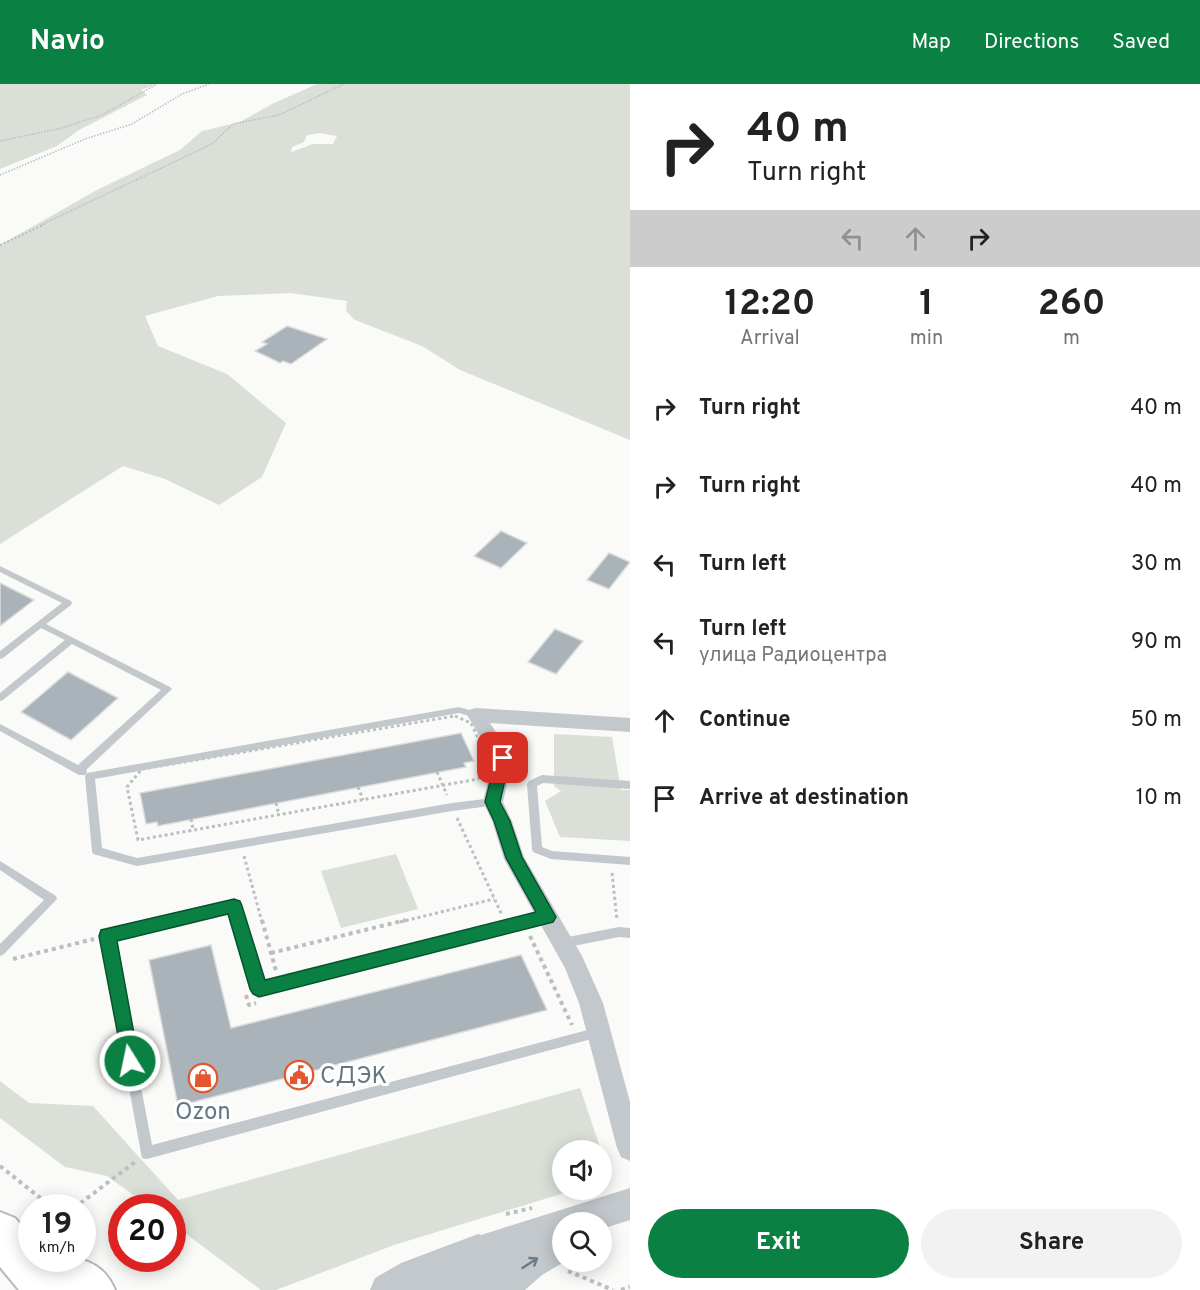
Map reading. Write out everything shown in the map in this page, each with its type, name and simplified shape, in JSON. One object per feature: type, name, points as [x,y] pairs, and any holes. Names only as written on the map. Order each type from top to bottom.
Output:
[{"type":"main road","points":[[0,1232],[18,1243]]},
{"type":"main road","points":[[0,1232],[47,1290]]},
{"type":"main road","points":[[65,1272],[93,1290]]},
{"type":"street","points":[[476,715],[630,725]]},
{"type":"street","points":[[476,715],[503,758],[495,796],[514,858],[563,943],[591,1003],[588,1034],[630,1148]]},
{"type":"street","points":[[608,1212],[630,1206]]},
{"type":"street","points":[[612,1217],[630,1206]]},
{"type":"street","points":[[400,1282],[478,1251],[552,1228]]},
{"type":"street","points":[[478,1251],[491,1290]]},
{"type":"street","points":[[505,1290],[510,1279],[527,1264],[552,1259]]},
{"type":"street","points":[[400,1282],[443,1275],[476,1290]]},
{"type":"lane","points":[[0,569],[68,603],[0,656]]},
{"type":"lane","points":[[40,624],[168,689],[79,771]]},
{"type":"lane","points":[[0,698],[71,640]]},
{"type":"lane","points":[[0,727],[90,777],[459,710],[476,715]]},
{"type":"lane","points":[[90,777],[97,851],[136,862],[452,807],[495,796]]},
{"type":"lane","points":[[630,785],[542,779],[532,784],[537,849],[551,855],[630,861]]},
{"type":"lane","points":[[0,865],[52,900],[0,951]]},
{"type":"lane","points":[[548,917],[259,989],[234,906],[107,936],[147,1153],[588,1034]]},
{"type":"lane","points":[[563,943],[624,932]]},
{"type":"path","points":[[0,141],[62,128],[102,115],[157,84]]},
{"type":"path","points":[[0,175],[85,139],[132,124],[182,94],[209,84]]},
{"type":"path","points":[[0,245],[212,144],[233,124],[279,115],[344,84]]},
{"type":"path","points":[[455,716],[471,723],[489,762],[478,779],[363,800],[138,840],[127,787],[142,769],[455,716]]},
{"type":"path","points":[[437,772],[512,939],[529,934]]},
{"type":"path","points":[[358,787],[363,800]]},
{"type":"path","points":[[276,803],[279,815]]},
{"type":"path","points":[[192,819],[194,830]]},
{"type":"path","points":[[235,823],[282,996],[249,1005],[246,994]]},
{"type":"path","points":[[610,859],[624,932]]},
{"type":"path","points":[[270,953],[494,899]]},
{"type":"path","points":[[523,923],[588,1034]]},
{"type":"path","points":[[11,959],[107,936]]},
{"type":"path","points":[[93,1194],[147,1153]]},
{"type":"path","points":[[0,1166],[35,1194]]},
{"type":"path","points":[[586,1272],[613,1290]]},
{"type":"path","points":[[621,1290],[630,1287]]},
{"type":"shaded area","points":[[0,84],[156,84],[141,90],[147,95],[79,130],[57,146],[0,169]]},
{"type":"shaded area","points":[[317,84],[630,84],[630,440],[460,370],[422,346],[355,320],[346,311],[347,301],[291,293],[218,296],[145,316],[158,346],[227,374],[286,423],[262,477],[219,505],[165,479],[123,466],[0,544],[0,245],[97,190],[180,150],[202,131],[240,122],[272,104]],"holes":[[[319,133],[337,136],[333,144],[313,144],[291,152],[292,147],[304,142],[307,135]]]},
{"type":"shaded area","points":[[554,734],[612,737],[621,790],[630,790],[630,841],[560,837],[545,801],[561,791],[554,786]]},
{"type":"shaded area","points":[[396,854],[418,909],[341,928],[321,871]]},
{"type":"shaded area","points":[[0,1081],[29,1103],[93,1106],[173,1194],[132,1194],[107,1176],[65,1167],[0,1118]]},
{"type":"shaded area","points":[[580,1088],[598,1140],[552,1140],[552,1197],[394,1245],[276,1290],[261,1290],[186,1234],[186,1198]]},
{"type":"building","points":[[287,326],[327,339],[291,364],[283,361],[280,363],[255,351],[267,344],[262,342]]},
{"type":"building","points":[[501,531],[527,543],[501,568],[474,556]]},
{"type":"building","points":[[609,553],[630,562],[609,589],[587,580]]},
{"type":"building","points":[[0,583],[34,600],[0,626]]},
{"type":"building","points":[[555,629],[583,641],[556,674],[528,662]]},
{"type":"building","points":[[68,672],[118,698],[71,740],[21,712]]},
{"type":"building","points":[[461,733],[474,761],[464,763],[466,767],[158,826],[157,822],[146,824],[140,793]]},
{"type":"building","points":[[211,945],[231,1028],[521,955],[547,1010],[178,1106],[149,960]]},
{"type":"place","name":"СДЭК","points":[[299,1075]]},
{"type":"place","name":"Ozon","points":[[203,1078]]},
{"type":"route","points":[[130,1061],[107,936],[234,906],[259,989],[548,917],[514,858],[493,802],[503,758]]}]
